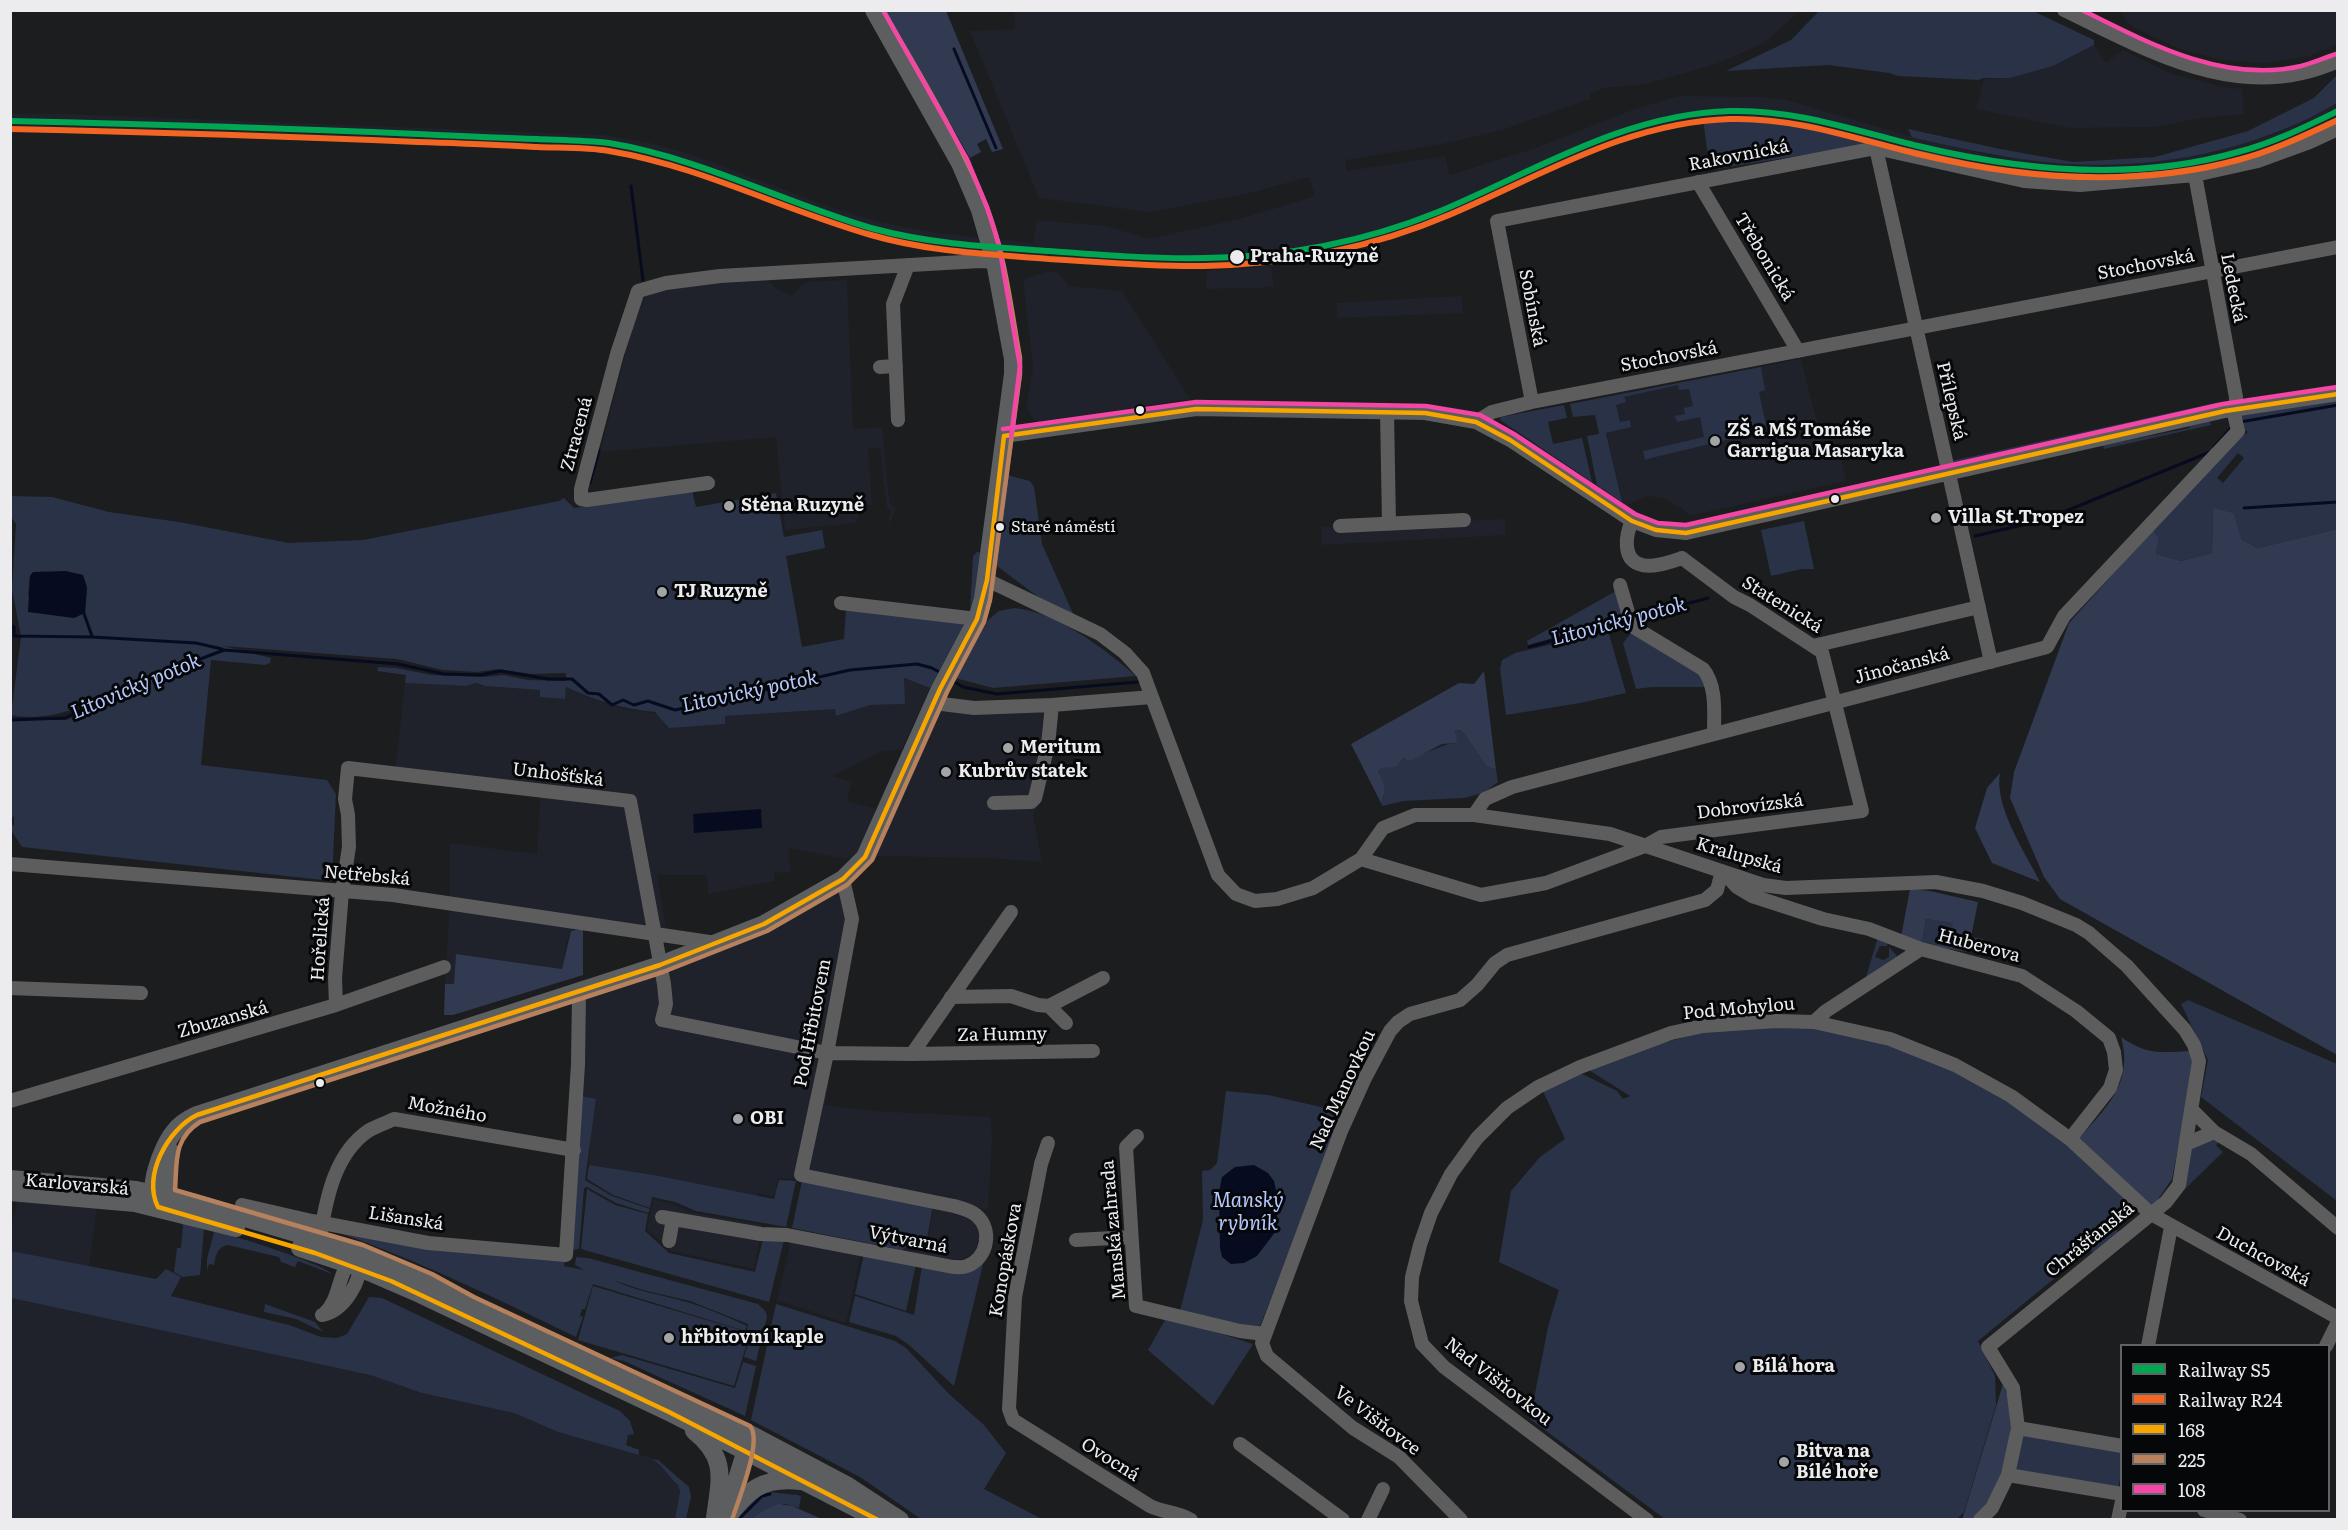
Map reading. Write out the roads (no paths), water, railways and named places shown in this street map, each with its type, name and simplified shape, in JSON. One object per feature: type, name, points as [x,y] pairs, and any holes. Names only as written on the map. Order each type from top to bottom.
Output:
[{"type":"main road","points":[[159,1199],[156,1173],[164,1148],[172,1133],[183,1122],[207,1111],[579,992],[718,943],[764,924],[843,879],[865,857],[937,696],[976,619],[987,580],[1013,367],[995,262],[980,210],[960,163],[874,10]]},
{"type":"main road","name":"Karlovarská","points":[[10,1179],[99,1185],[321,1232],[355,1261],[420,1294],[669,1412],[848,1486],[900,1520]]},
{"type":"main road","name":"Karlovarská","points":[[10,1192],[93,1198],[159,1199],[227,1226],[429,1281],[743,1442],[809,1483],[879,1520]]},
{"type":"main road","points":[[669,1412],[705,1440],[718,1460],[720,1519]]},
{"type":"main road","points":[[720,1519],[743,1442]]},
{"type":"main road","points":[[720,1519],[744,1495],[760,1485],[784,1480],[809,1483]]},
{"type":"street","points":[[2064,10],[2178,63],[2241,78],[2299,74],[2337,61]]},
{"type":"street","name":"Rakovnická","points":[[1497,221],[1876,148],[2024,181],[2080,185],[2195,175],[2258,161],[2310,142],[2337,129]]},
{"type":"street","name":"Přílepská","points":[[1876,148],[1991,662]]},
{"type":"street","name":"Ledecká","points":[[2195,175],[2236,397],[2236,418]]},
{"type":"street","name":"Třebonická","points":[[1698,182],[1798,351]]},
{"type":"street","name":"Sobínská","points":[[1497,221],[1532,402]]},
{"type":"street","name":"Stochovská","points":[[1476,422],[1492,412],[1532,402],[2337,247]]},
{"type":"street","points":[[898,420],[893,304],[908,265],[995,262]]},
{"type":"street","name":"Ztracená","points":[[708,483],[581,499],[581,489],[617,354],[638,291],[666,284],[720,276],[908,265]]},
{"type":"street","points":[[879,367],[896,366]]},
{"type":"street","points":[[1005,436],[1196,409],[1425,413],[1476,422],[1510,440],[1632,521],[1656,530],[1686,533],[1949,474],[2236,418],[2337,394]]},
{"type":"street","points":[[1386,411],[1389,524]]},
{"type":"street","name":"Jinočanská","points":[[1474,815],[1485,799],[1512,787],[2047,647],[2064,616],[2238,431],[2236,418]]},
{"type":"street","points":[[1340,526],[1464,520]]},
{"type":"street","points":[[1632,521],[1628,529],[1626,544],[1634,561],[1640,565],[1653,565],[1682,558],[1686,533]]},
{"type":"street","name":"Statenická","points":[[1682,558],[1734,597],[1822,652],[1862,811]]},
{"type":"street","points":[[937,696],[974,708],[1052,705],[1152,697],[1143,673],[1125,653],[1100,634],[987,580]]},
{"type":"street","points":[[1620,585],[1630,620],[1703,669],[1710,678],[1713,687],[1714,734]]},
{"type":"street","points":[[841,603],[976,619]]},
{"type":"street","points":[[1813,646],[1979,607]]},
{"type":"street","name":"Kralupská","points":[[1152,697],[1218,874],[1236,894],[1255,901],[1277,899],[1313,888],[1361,859],[1383,828],[1415,815],[1474,815],[1610,834],[1764,885],[1786,888],[1936,882],[1983,891],[2076,925],[2089,933],[2127,966],[2185,1030],[2194,1045],[2199,1060],[2191,1109]]},
{"type":"street","points":[[994,803],[1031,802],[1035,798],[1048,745],[1052,705]]},
{"type":"street","name":"Hořelická","points":[[336,1005],[334,978],[342,892],[349,847],[345,799],[348,768]]},
{"type":"street","name":"Unhošťská","points":[[348,768],[630,801],[654,933]]},
{"type":"street","name":"Dobrovízská","points":[[1361,859],[1481,895],[1546,883],[1645,846],[1661,837],[1862,811]]},
{"type":"street","name":"Netřebská","points":[[10,864],[393,895],[718,943]]},
{"type":"street","name":"Huberova","points":[[1722,871],[1737,887],[1752,896],[1823,919],[1869,929],[1921,950],[2022,976],[2076,1011],[2109,1038],[2114,1052],[2116,1070],[2110,1088],[2070,1139]]},
{"type":"street","name":"Nad Manovkou","points":[[1267,1356],[1262,1343],[1264,1334],[1350,1110],[1390,1031],[1398,1022],[1410,1014],[1460,1000],[1477,985],[1495,963],[1507,955],[1705,900],[1717,890],[1722,871]]},
{"type":"street","name":"Pod Hřbitovem","points":[[801,1175],[852,919],[843,879]]},
{"type":"street","name":"Za Humny","points":[[912,1054],[1011,912]]},
{"type":"street","points":[[654,933],[660,965]]},
{"type":"street","points":[[1814,1022],[1826,1011],[1921,950]]},
{"type":"street","name":"Za Humny","points":[[660,965],[666,1005],[662,1020],[827,1053],[1093,1051]]},
{"type":"street","name":"Zbuzanská","points":[[10,1101],[336,1005],[444,967]]},
{"type":"street","points":[[951,998],[1011,996],[1038,1005],[1049,1006],[1103,978]]},
{"type":"street","points":[[10,988],[141,993]]},
{"type":"street","points":[[574,1150],[579,992]]},
{"type":"street","points":[[1049,1006],[1066,1023]]},
{"type":"street","name":"Pod Mohylou","points":[[1566,1073],[1671,1034],[1703,1026],[1776,1021],[1814,1022],[1890,1040],[1955,1065],[2011,1096],[2070,1139],[2151,1214]]},
{"type":"street","name":"Nad Višňovkou","points":[[1566,1073],[1507,1108],[1477,1138],[1451,1174],[1431,1213],[1420,1245],[1412,1277],[1413,1317],[1422,1344],[1444,1367],[1647,1520]]},
{"type":"street","points":[[2191,1109],[2214,1132],[2251,1154],[2337,1228]]},
{"type":"street","name":"Chrášťanská","points":[[2018,1428],[2013,1388],[1988,1347],[2166,1203],[2179,1185],[2191,1109]]},
{"type":"street","name":"Možného","points":[[321,1232],[334,1176],[343,1160],[368,1131],[394,1119],[574,1150]]},
{"type":"street","points":[[2186,1144],[2214,1132]]},
{"type":"street","name":"Manská zahrada","points":[[1137,1136],[1125,1147],[1136,1306],[1240,1331],[1264,1334]]},
{"type":"street","name":"Konopáskova","points":[[1013,1420],[1009,1409],[1015,1297],[1041,1164],[1048,1143]]},
{"type":"street","name":"Lišanská","points":[[242,1205],[321,1232],[566,1255],[574,1150]]},
{"type":"street","name":"Výtvarná","points":[[669,1241],[667,1218],[761,1234],[787,1235],[953,1268],[967,1266],[979,1258],[987,1244],[983,1221],[975,1213],[801,1175]]},
{"type":"street","name":"Duchcovská","points":[[2151,1214],[2337,1320]]},
{"type":"street","points":[[2148,1344],[2171,1227]]},
{"type":"street","points":[[1076,1240],[1131,1237]]},
{"type":"street","points":[[2327,1344],[2337,1320]]},
{"type":"street","name":"Ve Višňovce","points":[[1267,1356],[1353,1428],[1399,1457],[1461,1520]]},
{"type":"street","name":"Ovocná","points":[[1013,1420],[1150,1506],[1163,1512],[1177,1512],[1191,1520]]},
{"type":"street","points":[[1980,1520],[1992,1508],[2008,1475],[2018,1428],[2120,1446]]},
{"type":"street","points":[[1240,1444],[1343,1520]]},
{"type":"street","points":[[2008,1475],[2120,1494]]},
{"type":"street","points":[[1368,1520],[1383,1489]]},
{"type":"street","points":[[2214,1512],[2239,1517]]},
{"type":"water","points":[[66,571],[83,575],[87,587],[85,613],[74,618],[28,612],[30,576],[33,572]]},
{"type":"water","points":[[761,809],[762,828],[694,833],[693,814]]},
{"type":"water","name":"Manský rybník","points":[[1254,1165],[1268,1173],[1274,1181],[1278,1200],[1276,1231],[1257,1256],[1244,1263],[1231,1264],[1222,1257],[1220,1248],[1219,1192],[1222,1177],[1235,1167]]},
{"type":"waterway","points":[[954,49],[996,148]]},
{"type":"waterway","points":[[631,186],[643,280]]},
{"type":"waterway","name":"Litovický potok","points":[[2240,422],[2338,405]]},
{"type":"waterway","name":"Litovický potok","points":[[2214,447],[2232,427]]},
{"type":"waterway","points":[[590,483],[599,450]]},
{"type":"waterway","name":"Litovický potok","points":[[1975,536],[2044,520],[2210,452]]},
{"type":"waterway","points":[[2244,508],[2338,502]]},
{"type":"waterway","name":"Litovický potok","points":[[1635,618],[1708,598]]},
{"type":"waterway","points":[[83,611],[92,636]]},
{"type":"waterway","name":"Litovický potok","points":[[1529,647],[1626,620]]},
{"type":"waterway","name":"Litovický potok","points":[[10,626],[14,627],[14,636],[92,637],[196,643],[222,649]]},
{"type":"waterway","name":"Litovický potok","points":[[10,720],[65,718],[148,679],[224,650],[398,664],[444,674],[480,675],[501,671],[548,679],[572,679],[588,693],[599,694],[612,705],[623,700],[634,705],[648,701],[675,710],[850,670],[917,664],[941,673]]},
{"type":"waterway","name":"Litovický potok","points":[[951,680],[963,687],[997,694],[1138,682]]},
{"type":"waterway","points":[[739,1519],[762,1496],[770,1494]]},
{"type":"rail line","name":"S5","points":[[10,121],[316,130],[609,143],[676,159],[871,228],[915,238],[982,246],[1186,258],[1265,255],[1324,246],[1382,232],[1438,212],[1544,163],[1616,134],[1653,122],[1691,115],[1754,111],[1802,117],[1918,146],[1997,162],[2078,170],[2118,170],[2159,167],[2238,152],[2301,129],[2338,111]]},
{"type":"rail line","name":"R24","points":[[10,129],[463,143],[600,150],[676,167],[838,225],[893,241],[959,252],[1004,256],[1127,264],[1204,266],[1299,258],[1390,237],[1449,215],[1551,168],[1620,140],[1692,122],[1754,119],[1802,125],[1957,163],[2037,174],[2118,177],[2198,169],[2238,160],[2276,147],[2338,120]]},
{"type":"place","name":"Praha-Ruzyně","points":[[1237,257]]},
{"type":"place","name":"ZŠ a MŠ Tomáše Garrigua Masaryka","points":[[1715,441]]},
{"type":"place","name":"Stěna Ruzyně","points":[[729,506]]},
{"type":"place","name":"Villa St.Tropez","points":[[1936,518]]},
{"type":"place","name":"Staré náměstí","points":[[1000,527]]},
{"type":"place","name":"TJ Ruzyně","points":[[662,592]]},
{"type":"place","name":"Meritum","points":[[1008,748]]},
{"type":"place","name":"Kubrův statek","points":[[946,772]]},
{"type":"place","name":"OBI","points":[[738,1119]]},
{"type":"place","name":"hřbitovní kaple","points":[[669,1338]]},
{"type":"place","name":"Bílá hora","points":[[1740,1367]]},
{"type":"place","name":"Bitva na Bílé hoře","points":[[1784,1462]]}]
